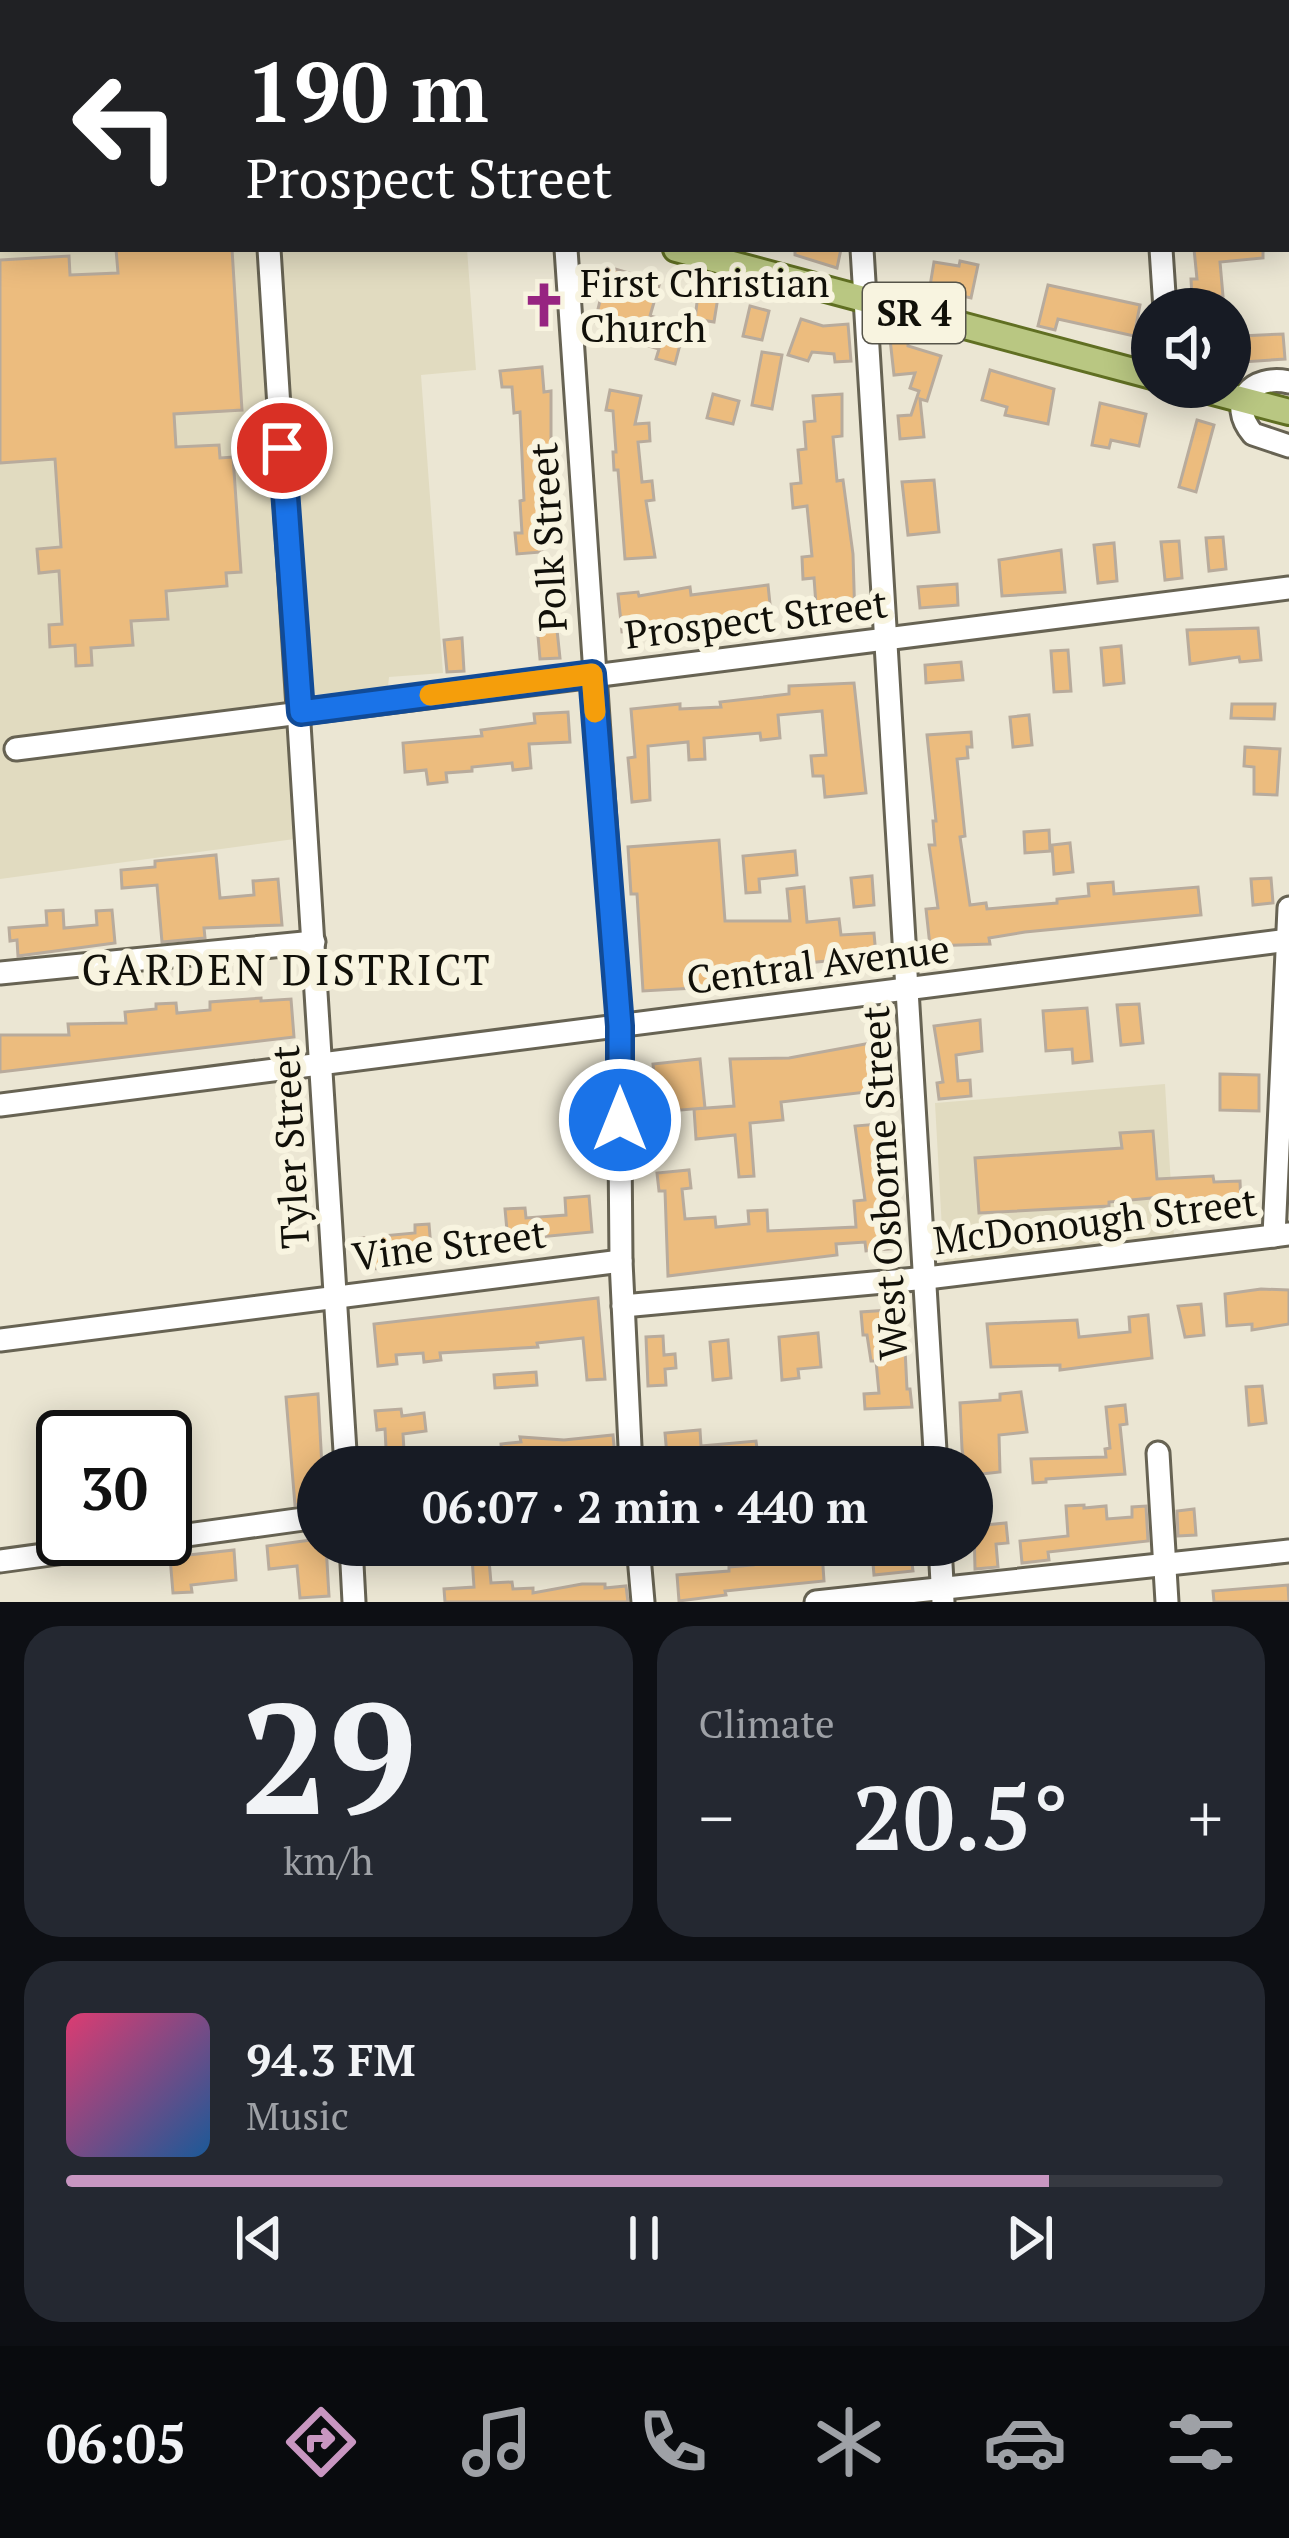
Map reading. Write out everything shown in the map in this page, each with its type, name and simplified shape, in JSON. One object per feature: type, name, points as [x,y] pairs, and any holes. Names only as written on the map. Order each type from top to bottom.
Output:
[{"type":"main road","name":"SR 4","points":[[687,252],[1131,370]]},
{"type":"main road","points":[[1251,402],[1289,412]]},
{"type":"street","name":"Tyler Street","points":[[269,252],[345,1446]]},
{"type":"street","name":"Polk Street","points":[[566,252],[620,1026],[621,1261],[630,1446]]},
{"type":"street","name":"West Osborne Street","points":[[862,252],[935,1446]]},
{"type":"street","points":[[1161,252],[1164,288]]},
{"type":"street","points":[[1251,387],[1261,381],[1289,382]]},
{"type":"street","points":[[1242,408],[1243,420],[1253,434],[1289,446]]},
{"type":"street","name":"Prospect Street","points":[[16,749],[1289,588]]},
{"type":"street","points":[[1281,1235],[1289,908]]},
{"type":"street","name":"Central Avenue","points":[[0,1105],[1288,940]]},
{"type":"street","points":[[0,973],[314,942]]},
{"type":"street","name":"McDonough Street","points":[[623,1306],[927,1278],[1281,1235]]},
{"type":"street","name":"Vine Street","points":[[0,1340],[621,1261]]},
{"type":"street","points":[[1158,1453],[1167,1602]]},
{"type":"street","points":[[192,1535],[297,1520]]},
{"type":"street","points":[[816,1602],[942,1594],[1289,1551]]},
{"type":"street","points":[[0,1561],[36,1556]]},
{"type":"street","points":[[352,1566],[354,1602]]},
{"type":"street","points":[[640,1566],[643,1602]]},
{"type":"shaded area","points":[[0,252],[467,252],[476,370],[421,375],[443,673],[389,677],[388,687],[293,697],[302,838],[0,879]]},
{"type":"shaded area","points":[[1165,1084],[1174,1237],[944,1265],[935,1103]]},
{"type":"building","points":[[116,252],[232,252],[242,410],[174,414],[176,447],[219,445],[220,458],[233,457],[241,572],[226,573],[227,586],[166,591],[168,619],[131,621],[133,645],[91,648],[92,665],[76,666],[75,645],[50,647],[49,625],[62,624],[59,571],[39,573],[37,549],[61,547],[55,459],[0,463],[0,260],[69,256],[70,275],[118,273]]},
{"type":"building","points":[[795,252],[840,252],[837,268]]},
{"type":"building","points":[[1194,252],[1263,252],[1263,258],[1220,262],[1222,288],[1191,288],[1191,279],[1197,279]]},
{"type":"building","points":[[960,261],[978,265],[971,298],[945,292],[944,301],[928,298],[934,262],[959,266]]},
{"type":"building","points":[[608,267],[660,282],[650,316],[685,325],[675,364],[656,359],[659,349],[618,337],[621,328],[595,322]]},
{"type":"building","points":[[1048,285],[1131,303],[1131,335],[1058,319],[1055,330],[1038,326]]},
{"type":"building","points":[[698,294],[718,297],[714,322],[695,319]]},
{"type":"building","points":[[750,306],[769,311],[762,340],[743,336]]},
{"type":"building","points":[[801,319],[823,326],[848,324],[851,361],[835,362],[834,354],[812,352],[808,361],[788,355]]},
{"type":"building","points":[[1283,334],[1285,359],[1251,361],[1251,336]]},
{"type":"building","points":[[908,337],[908,346],[941,356],[927,401],[920,399],[924,437],[900,439],[898,416],[911,415],[919,391],[910,388],[915,373],[894,375],[890,339]]},
{"type":"building","points":[[762,352],[782,355],[772,409],[752,405]]},
{"type":"building","points":[[542,367],[544,392],[551,391],[551,448],[561,514],[538,516],[542,552],[517,554],[515,533],[522,533],[520,501],[524,500],[520,412],[514,413],[512,387],[502,387],[500,371]]},
{"type":"building","points":[[990,370],[1054,389],[1048,424],[1005,415],[1007,407],[982,400]]},
{"type":"building","points":[[610,390],[641,396],[635,424],[649,423],[650,441],[638,442],[642,482],[652,481],[654,500],[646,501],[655,557],[625,559],[618,470],[614,470],[613,411],[606,410]]},
{"type":"building","points":[[713,394],[739,401],[733,424],[707,418]]},
{"type":"building","points":[[842,394],[842,436],[833,437],[853,554],[855,622],[795,623],[794,607],[816,605],[814,578],[803,579],[802,557],[812,556],[807,506],[793,508],[791,484],[801,483],[798,450],[806,449],[804,422],[815,421],[813,396]]},
{"type":"building","points":[[1100,403],[1146,414],[1139,446],[1111,440],[1109,448],[1092,445]]},
{"type":"building","points":[[1197,420],[1214,425],[1196,492],[1179,487]]},
{"type":"building","points":[[934,480],[939,532],[908,535],[902,482]]},
{"type":"building","points":[[1223,537],[1226,569],[1209,571],[1206,538]]},
{"type":"building","points":[[1179,541],[1182,578],[1165,580],[1161,542]]},
{"type":"building","points":[[1114,543],[1117,581],[1098,583],[1094,545]]},
{"type":"building","points":[[1061,550],[1065,592],[1002,596],[999,560]]},
{"type":"building","points":[[957,584],[958,605],[920,608],[918,587]]},
{"type":"building","points":[[768,585],[772,623],[622,632],[618,594],[638,592],[639,596],[690,587],[691,595]]},
{"type":"building","points":[[555,611],[560,658],[540,659],[536,613]]},
{"type":"building","points":[[1258,628],[1261,660],[1240,662],[1239,657],[1190,664],[1187,630]]},
{"type":"building","points":[[462,638],[464,671],[447,672],[444,640]]},
{"type":"building","points":[[1121,646],[1124,683],[1104,685],[1101,648]]},
{"type":"building","points":[[1068,650],[1071,691],[1054,692],[1051,651]]},
{"type":"building","points":[[961,662],[963,680],[926,683],[925,665]]},
{"type":"building","points":[[854,683],[866,793],[825,797],[823,776],[813,776],[811,756],[826,755],[822,711],[778,715],[780,738],[761,740],[760,733],[704,738],[705,759],[689,760],[688,742],[648,746],[650,800],[632,802],[631,709],[680,704],[680,709],[721,707],[720,702],[789,694],[789,686]]},
{"type":"building","points":[[1232,704],[1275,704],[1274,719],[1231,718]]},
{"type":"building","points":[[568,712],[570,742],[529,744],[531,768],[513,770],[512,763],[472,767],[472,771],[446,773],[447,782],[428,784],[426,770],[405,772],[403,743],[482,736],[481,730],[535,723],[534,714]]},
{"type":"building","points":[[1029,715],[1032,745],[1013,747],[1010,717]]},
{"type":"building","points":[[971,732],[968,758],[957,759],[965,836],[960,837],[970,905],[986,903],[987,909],[1057,903],[1057,899],[1089,896],[1088,884],[1113,882],[1114,894],[1198,887],[1201,915],[1025,932],[989,938],[990,944],[930,946],[926,909],[938,908],[929,845],[935,845],[936,821],[927,735]]},
{"type":"building","points":[[1245,747],[1280,749],[1277,795],[1254,794],[1254,767],[1244,766]]},
{"type":"building","points":[[1049,830],[1050,851],[1025,853],[1024,832]]},
{"type":"building","points":[[719,840],[725,921],[790,921],[787,889],[804,887],[807,922],[839,919],[841,935],[874,933],[876,956],[729,971],[730,986],[643,991],[637,894],[631,894],[628,847]]},
{"type":"building","points":[[1070,843],[1073,872],[1054,874],[1052,845]]},
{"type":"building","points":[[795,851],[797,875],[759,879],[760,892],[746,893],[743,856]]},
{"type":"building","points":[[216,855],[220,898],[254,895],[253,881],[278,879],[282,925],[204,928],[205,938],[162,942],[157,885],[122,888],[121,870]]},
{"type":"building","points":[[872,876],[874,905],[854,907],[851,878]]},
{"type":"building","points":[[1271,878],[1273,903],[1253,905],[1251,879]]},
{"type":"building","points":[[63,910],[64,928],[97,925],[96,911],[112,910],[115,943],[18,956],[17,940],[10,941],[9,928],[47,925],[46,911]]},
{"type":"building","points":[[291,999],[294,1037],[0,1072],[0,1035],[69,1035],[68,1024],[126,1023],[125,1012],[156,1009],[156,1004],[176,1003],[177,1013],[210,1010],[210,1002]]},
{"type":"building","points":[[1139,1004],[1143,1043],[1121,1045],[1117,1005]]},
{"type":"building","points":[[1087,1008],[1092,1061],[1073,1063],[1072,1049],[1046,1051],[1043,1011]]},
{"type":"building","points":[[980,1020],[982,1051],[956,1055],[958,1081],[970,1080],[971,1096],[939,1099],[937,1083],[943,1082],[934,1026]]},
{"type":"building","points":[[887,1040],[892,1089],[781,1102],[783,1120],[750,1123],[754,1176],[739,1177],[735,1135],[696,1139],[694,1109],[734,1106],[730,1059],[789,1058]]},
{"type":"building","points":[[700,1059],[705,1108],[658,1112],[653,1064]]},
{"type":"building","points":[[1220,1074],[1259,1075],[1259,1111],[1220,1110]]},
{"type":"building","points":[[890,1123],[902,1248],[866,1251],[865,1242],[836,1244],[837,1255],[668,1276],[665,1191],[659,1191],[657,1173],[689,1170],[691,1188],[682,1189],[685,1219],[715,1217],[716,1227],[749,1224],[748,1211],[767,1210],[768,1231],[856,1227],[854,1201],[865,1200],[855,1126]]},
{"type":"building","points":[[1153,1131],[1157,1179],[1213,1176],[1214,1182],[1240,1181],[1241,1205],[1175,1211],[1173,1196],[1109,1202],[1109,1206],[979,1213],[975,1158],[1122,1148],[1120,1133]]},
{"type":"building","points":[[589,1196],[592,1232],[528,1238],[529,1250],[509,1252],[505,1209],[525,1208],[526,1218],[566,1215],[565,1198]]},
{"type":"building","points":[[429,1224],[432,1260],[410,1261],[411,1268],[362,1269],[360,1238],[415,1233],[415,1225]]},
{"type":"building","points":[[1289,1290],[1289,1324],[1252,1330],[1252,1324],[1227,1326],[1225,1294]]},
{"type":"building","points":[[598,1298],[605,1379],[587,1380],[583,1338],[537,1343],[538,1347],[440,1353],[441,1360],[424,1362],[423,1353],[396,1355],[397,1364],[378,1366],[374,1324]]},
{"type":"building","points":[[1201,1304],[1204,1335],[1185,1337],[1178,1306]]},
{"type":"building","points":[[903,1309],[912,1407],[865,1409],[864,1394],[879,1393],[876,1361],[871,1361],[867,1335],[863,1335],[861,1312]]},
{"type":"building","points":[[1148,1315],[1152,1358],[1060,1370],[1060,1365],[991,1367],[987,1324],[1077,1320],[1079,1337],[1130,1332],[1129,1317]]},
{"type":"building","points":[[818,1333],[821,1367],[798,1369],[799,1378],[782,1380],[779,1337]]},
{"type":"building","points":[[663,1336],[664,1355],[675,1354],[676,1368],[665,1369],[666,1385],[648,1386],[646,1337]]},
{"type":"building","points":[[728,1340],[731,1378],[713,1380],[710,1342]]},
{"type":"building","points":[[536,1372],[537,1385],[495,1388],[494,1375]]},
{"type":"building","points":[[1262,1386],[1266,1423],[1249,1425],[1246,1387]]},
{"type":"building","points":[[1021,1392],[1027,1432],[999,1435],[1000,1472],[993,1473],[993,1446],[962,1446],[960,1403],[1000,1400],[1000,1394]]},
{"type":"building","points":[[318,1394],[321,1446],[297,1446],[295,1505],[286,1397]]},
{"type":"building","points":[[1125,1405],[1127,1424],[1120,1425],[1125,1474],[1033,1483],[1031,1459],[1106,1457],[1105,1449],[1110,1448],[1106,1407]]},
{"type":"building","points":[[401,1409],[402,1416],[424,1413],[426,1431],[403,1434],[404,1446],[386,1446],[385,1429],[377,1430],[375,1411]]},
{"type":"building","points":[[700,1430],[701,1446],[666,1446],[665,1433]]},
{"type":"building","points":[[613,1435],[614,1446],[501,1444],[521,1442],[520,1437],[564,1440]]},
{"type":"building","points":[[756,1441],[757,1446],[701,1446]]},
{"type":"building","points":[[1066,1506],[1106,1506],[1107,1519],[1132,1517],[1132,1507],[1146,1506],[1148,1541],[1048,1552],[1049,1560],[1022,1563],[1020,1541],[1068,1536]]},
{"type":"building","points":[[1194,1509],[1196,1535],[1178,1536],[1177,1511]]},
{"type":"building","points":[[1006,1523],[1008,1543],[996,1544],[998,1567],[975,1569],[993,1566],[993,1524]]},
{"type":"building","points":[[297,1542],[297,1566],[269,1569],[267,1546]]},
{"type":"building","points":[[234,1550],[236,1580],[191,1585],[192,1592],[173,1593],[171,1566],[192,1566],[192,1555]]},
{"type":"building","points":[[297,1566],[327,1566],[329,1596],[300,1598]]},
{"type":"building","points":[[473,1566],[490,1566],[491,1583],[512,1582],[513,1589],[533,1588],[533,1593],[582,1584],[626,1586],[628,1602],[445,1602],[444,1589],[474,1587]]},
{"type":"building","points":[[823,1566],[824,1581],[725,1591],[726,1595],[679,1601],[677,1575],[729,1571],[729,1567]]},
{"type":"building","points":[[873,1566],[912,1566],[913,1571],[874,1575]]},
{"type":"building","points":[[1288,1585],[1289,1602],[1214,1602],[1213,1591]]},
{"type":"slow traffic","points":[[430,695],[592,674],[595,712]]},
{"type":"place","name":"First Christian Church","points":[[544,305]]},
{"type":"district","name":"GARDEN DISTRICT","points":[[287,970]]},
{"type":"route","points":[[282,448],[301,712],[592,674],[620,1026],[620,1120]]}]
